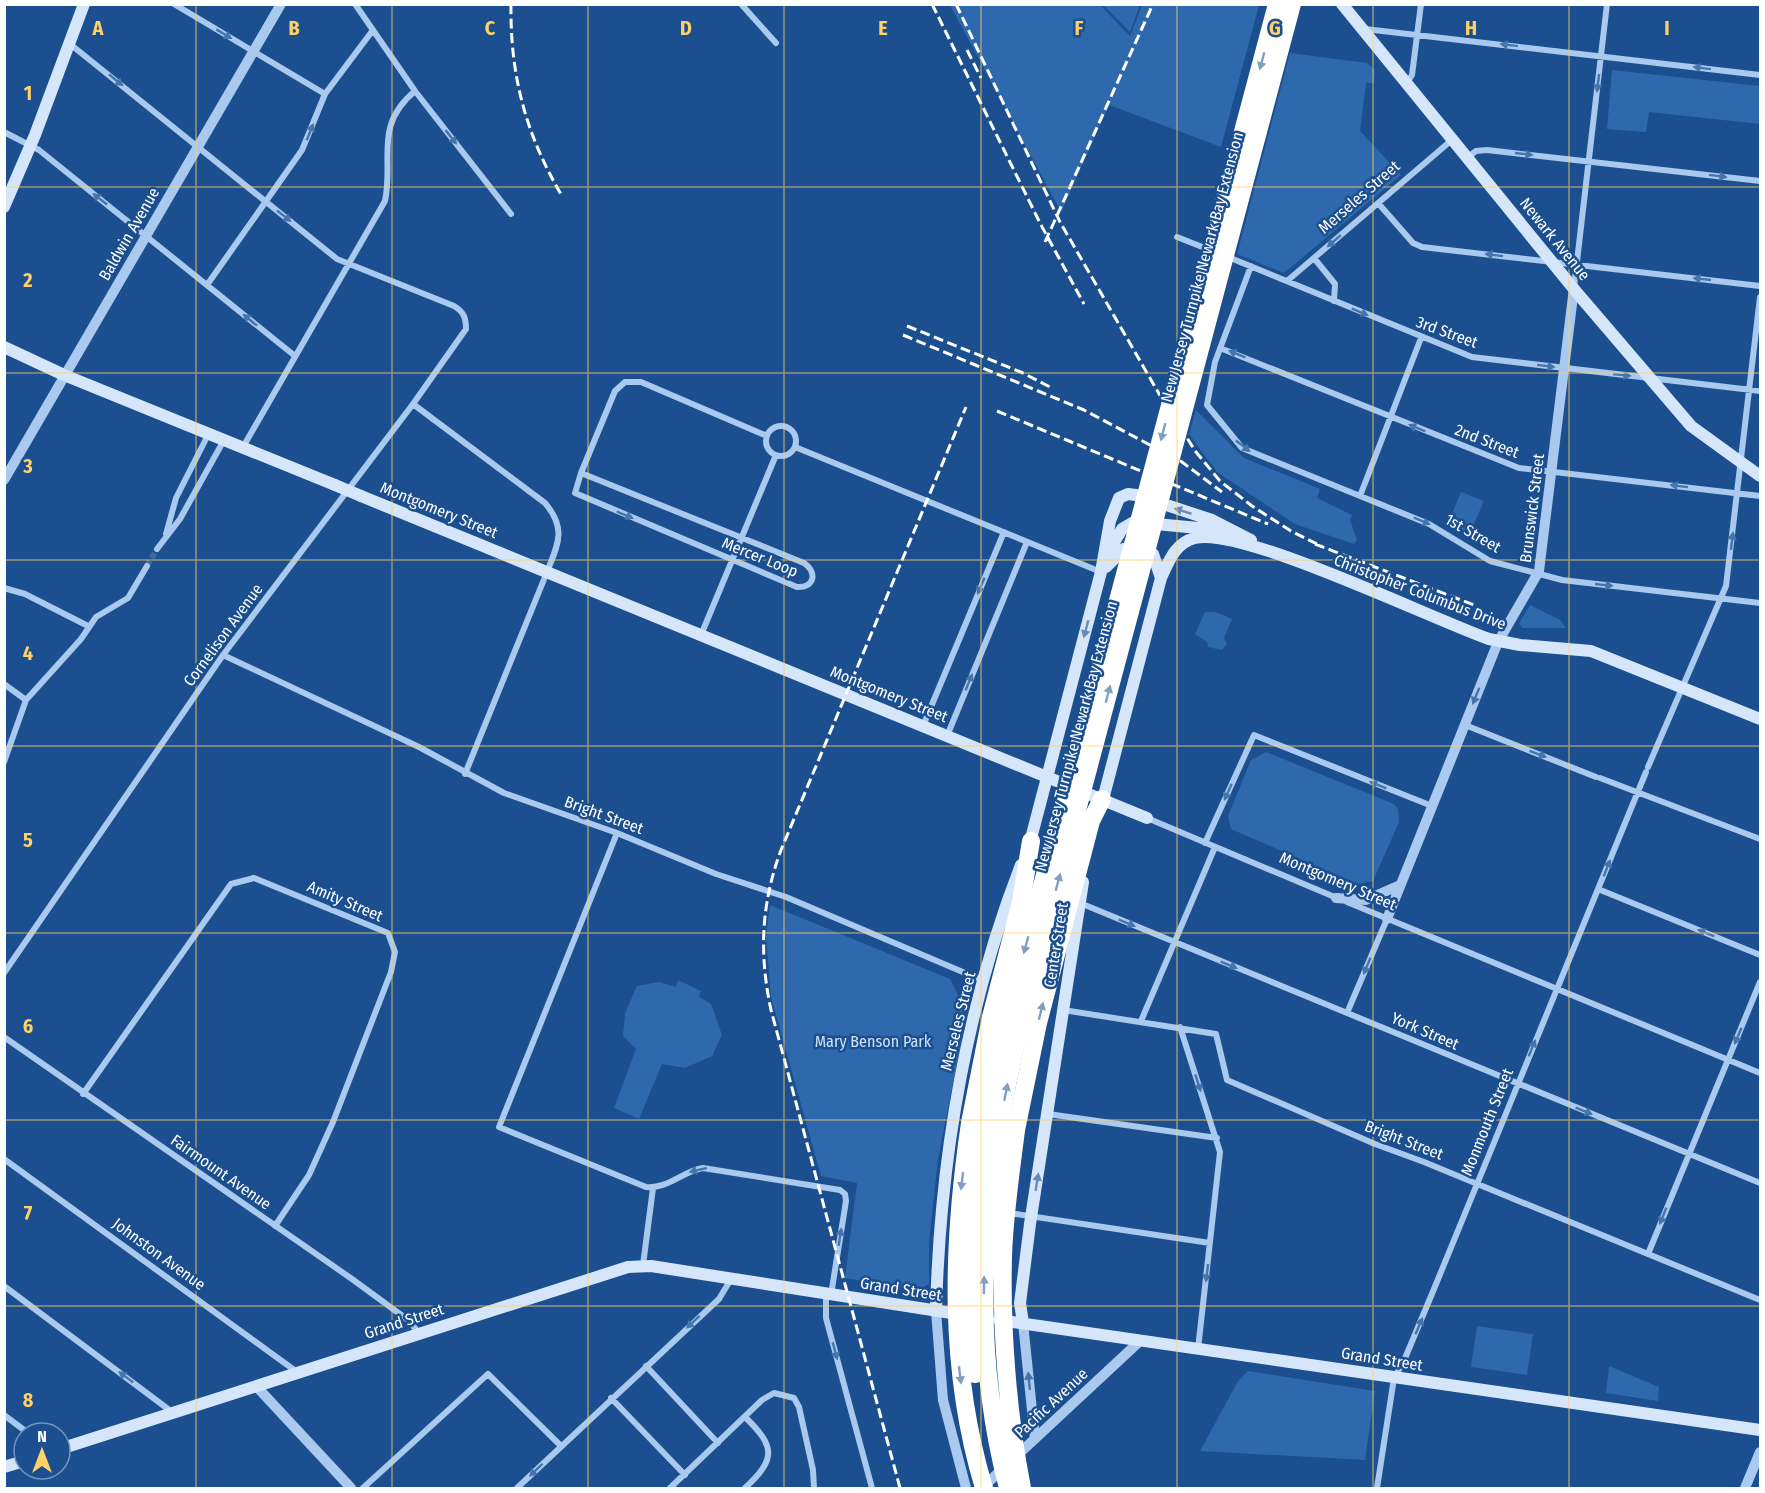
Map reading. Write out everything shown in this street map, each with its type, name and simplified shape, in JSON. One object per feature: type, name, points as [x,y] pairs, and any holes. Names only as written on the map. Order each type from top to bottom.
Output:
[{"type":"highway","name":"New Jersey Turnpike Newark Bay Extension","points":[[996,1488],[978,1395],[972,1343],[970,1286],[979,1174],[996,1065],[1277,4]]},
{"type":"highway","name":"New Jersey Turnpike Newark Bay Extension","points":[[1008,1488],[990,1401],[984,1311],[990,1202],[1005,1092],[1025,1004],[1292,4]]},
{"type":"highway","points":[[1022,1488],[1013,1438],[1003,1296],[1005,1221],[1016,1130],[1048,983],[1091,821],[1102,799]]},
{"type":"highway","points":[[983,1488],[966,1417],[957,1342],[956,1251],[970,1123],[994,1003],[1021,902],[1031,841]]},
{"type":"highway","points":[[984,981],[990,986],[994,1003]]},
{"type":"main road","points":[[4,207],[31,145],[84,4]]},
{"type":"main road","name":"Newark Avenue","points":[[1342,4],[1552,262],[1700,435],[1761,476]]},
{"type":"main road","name":"Montgomery Street","points":[[4,347],[64,375],[209,432],[1147,818]]},
{"type":"main road","name":"Christopher Columbus Drive","points":[[1101,572],[1112,513],[1119,498],[1124,495],[1136,495],[1212,520],[1273,552]]},
{"type":"main road","name":"Christopher Columbus Drive","points":[[1101,572],[1115,538],[1126,526],[1134,522],[1214,529],[1255,542]]},
{"type":"main road","name":"Christopher Columbus Drive","points":[[1161,578],[1173,553],[1183,543],[1196,538],[1228,538],[1273,552],[1498,642],[1591,651],[1761,719]]},
{"type":"main road","points":[[1101,572],[1124,549],[1136,545],[1145,547],[1153,554],[1161,578]]},
{"type":"main road","name":"Merseles Street","points":[[936,1311],[941,1202],[960,1082],[984,981],[1015,881],[1031,841],[1101,572]]},
{"type":"main road","name":"Center Street","points":[[1023,1323],[1020,1303],[1031,1216],[1079,903],[1102,799],[1161,578]]},
{"type":"main road","name":"Grand Street","points":[[72,1445],[619,1268],[643,1265],[936,1311],[1761,1430]]},
{"type":"street","points":[[174,4],[325,94]]},
{"type":"street","name":"Baldwin Avenue","points":[[4,480],[281,4]]},
{"type":"street","points":[[1407,83],[1412,75],[1421,4]]},
{"type":"street","name":"Brunswick Street","points":[[1347,1013],[1498,642],[1538,574],[1607,4]]},
{"type":"street","points":[[357,5],[415,91],[511,214]]},
{"type":"street","points":[[742,5],[776,43]]},
{"type":"street","points":[[1361,28],[1761,75]]},
{"type":"street","points":[[207,285],[302,150],[325,94],[373,30]]},
{"type":"street","points":[[70,44],[265,201],[349,265]]},
{"type":"street","points":[[243,447],[385,201],[389,182],[385,156],[388,134],[396,116],[415,91]]},
{"type":"street","points":[[4,132],[31,145],[146,235],[295,357]]},
{"type":"street","name":"Merseles Street","points":[[1287,281],[1453,139]]},
{"type":"street","points":[[1468,157],[1476,152],[1487,150],[1761,181]]},
{"type":"street","points":[[1378,203],[1413,243],[1422,247],[1761,286]]},
{"type":"street","name":"3rd Street","points":[[1177,237],[1472,357],[1761,391]]},
{"type":"street","points":[[1314,258],[1335,284],[1334,301]]},
{"type":"street","name":"Cornelison Avenue","points":[[4,972],[223,655],[463,336],[466,329],[466,318],[454,306],[349,265]]},
{"type":"street","points":[[1220,348],[1251,266]]},
{"type":"street","name":"Monmouth Street","points":[[1377,1488],[1394,1378],[1404,1362],[1681,687],[1726,586],[1761,297]]},
{"type":"street","points":[[1360,496],[1421,338]]},
{"type":"street","name":"1st Street","points":[[1220,348],[1207,405],[1242,448],[1435,527],[1490,561],[1571,582],[1761,603]]},
{"type":"street","name":"2nd Street","points":[[1220,348],[1520,468],[1761,496]]},
{"type":"street","name":"Mercer Loop","points":[[581,473],[804,563],[811,569],[813,579],[806,587],[797,587],[732,561],[575,493],[574,490],[581,473],[615,391],[625,382],[641,382],[767,436]]},
{"type":"street","points":[[413,404],[538,497],[556,515],[560,540],[465,774]]},
{"type":"street","points":[[786,427],[795,436],[795,447],[788,455],[776,455],[768,448],[767,436],[775,428],[786,427]]},
{"type":"street","points":[[164,538],[176,498],[209,432]]},
{"type":"street","points":[[158,549],[180,519],[224,439]]},
{"type":"street","points":[[795,447],[1101,572]]},
{"type":"street","points":[[701,635],[776,455]]},
{"type":"street","points":[[923,726],[1004,532]]},
{"type":"street","points":[[947,736],[1027,542]]},
{"type":"street","points":[[4,762],[26,700],[81,639],[96,617],[128,597],[147,566]]},
{"type":"street","points":[[4,588],[25,594],[88,626]]},
{"type":"street","name":"Bright Street","points":[[223,655],[418,747],[465,774],[522,800],[617,833],[716,874],[786,897],[984,981]]},
{"type":"street","points":[[4,684],[26,700]]},
{"type":"street","points":[[1465,725],[1761,839]]},
{"type":"street","points":[[1205,843],[1254,735],[1432,806]]},
{"type":"street","name":"Montgomery Street","points":[[1147,818],[1761,1073]]},
{"type":"street","points":[[617,833],[499,1127],[643,1186],[653,1188],[704,1168],[840,1190],[845,1194],[846,1201],[826,1318],[872,1488]]},
{"type":"street","points":[[1141,1021],[1215,847]]},
{"type":"street","name":"Amity Street","points":[[83,1094],[231,884],[254,878],[388,933],[395,952],[391,972],[328,1134],[305,1184],[275,1227]]},
{"type":"street","points":[[1336,898],[1366,900],[1400,885]]},
{"type":"street","points":[[1598,889],[1761,955]]},
{"type":"street","name":"York Street","points":[[1079,903],[1761,1183]]},
{"type":"street","points":[[1648,1254],[1688,1153],[1761,982]]},
{"type":"street","name":"Bright Street","points":[[1062,1010],[1216,1034],[1227,1080],[1367,1141],[1477,1183],[1761,1300]]},
{"type":"street","points":[[1180,1027],[1220,1152],[1198,1348]]},
{"type":"street","name":"Fairmount Avenue","points":[[4,1037],[408,1320],[419,1333]]},
{"type":"street","points":[[1048,1114],[1217,1138]]},
{"type":"street","name":"Johnston Avenue","points":[[4,1159],[298,1372]]},
{"type":"street","points":[[643,1265],[653,1188]]},
{"type":"street","points":[[941,1202],[1210,1243]]},
{"type":"street","points":[[517,1488],[719,1299],[731,1279]]},
{"type":"street","points":[[4,1286],[172,1413]]},
{"type":"street","name":"Merseles Street","points":[[936,1311],[943,1400],[966,1488]]},
{"type":"street","points":[[1023,1323],[1035,1439]]},
{"type":"street","name":"Pacific Avenue","points":[[983,1488],[1141,1340]]},
{"type":"street","points":[[645,1366],[718,1443]]},
{"type":"street","points":[[363,1488],[488,1374],[561,1446]]},
{"type":"street","points":[[256,1386],[351,1488]]},
{"type":"street","points":[[670,1488],[774,1393],[794,1398],[799,1407],[816,1488]]},
{"type":"street","points":[[611,1398],[685,1475]]},
{"type":"street","points":[[744,1418],[766,1439],[769,1448],[763,1472],[744,1488]]},
{"type":"street","points":[[1745,1488],[1761,1452]]},
{"type":"green space","points":[[950,5],[1100,5],[1130,36],[1142,5],[1259,5],[1221,147],[1109,105],[1061,212]]},
{"type":"green space","points":[[1103,5],[1140,5],[1130,32]]},
{"type":"green space","points":[[1290,53],[1367,63],[1375,70],[1374,83],[1366,83],[1360,131],[1401,175],[1284,273],[1237,254]]},
{"type":"green space","points":[[1612,70],[1760,86],[1760,124],[1649,112],[1646,132],[1607,129]]},
{"type":"green space","points":[[1196,410],[1244,458],[1320,489],[1317,498],[1352,515],[1350,520],[1357,540],[1354,544],[1295,524],[1217,472],[1189,434]]},
{"type":"green space","points":[[1461,492],[1484,501],[1469,535],[1449,521]]},
{"type":"green space","points":[[1530,605],[1560,620],[1566,628],[1522,628],[1519,623]]},
{"type":"green space","points":[[1205,612],[1216,612],[1232,619],[1224,638],[1227,644],[1222,650],[1208,647],[1207,642],[1195,634]]},
{"type":"green space","points":[[1266,752],[1394,804],[1398,809],[1399,822],[1373,881],[1358,884],[1231,829],[1228,816],[1251,760]]},
{"type":"green space","name":"Mary Benson Park","points":[[770,905],[950,979],[967,1012],[938,1159],[929,1242],[929,1284],[918,1290],[845,1278],[857,1183],[821,1176],[771,997],[766,936]]},
{"type":"green space","points":[[678,980],[701,991],[699,997],[711,1004],[722,1035],[712,1056],[685,1068],[662,1064],[639,1119],[614,1108],[636,1049],[623,1036],[625,1013],[637,986],[659,982],[676,987]]},
{"type":"green space","points":[[1477,1326],[1533,1334],[1527,1375],[1471,1367]]},
{"type":"green space","points":[[1609,1366],[1659,1387],[1658,1401],[1606,1393]]},
{"type":"green space","points":[[1248,1371],[1375,1391],[1365,1460],[1200,1451],[1238,1381]]},
{"type":"tunnel","points":[[147,566],[157,549]]},
{"type":"railway","points":[[511,4],[513,56],[523,104],[539,150],[562,196]]},
{"type":"railway","points":[[932,4],[1041,225],[1084,304]]},
{"type":"railway","points":[[956,4],[1060,222],[1162,399],[1196,452],[1220,481],[1252,506],[1291,531],[1323,547]]},
{"type":"railway","points":[[1045,242],[1153,4]]},
{"type":"railway","points":[[967,50],[981,78]]},
{"type":"railway","points":[[907,326],[1023,373],[1050,387]]},
{"type":"railway","points":[[903,335],[1084,410],[1182,462],[1222,492]]},
{"type":"railway","points":[[900,1488],[771,1010],[765,969],[764,929],[769,890],[781,850],[966,407]]},
{"type":"railway","points":[[997,411],[1268,524]]},
{"type":"railway","points":[[1315,544],[1474,605]]}]
